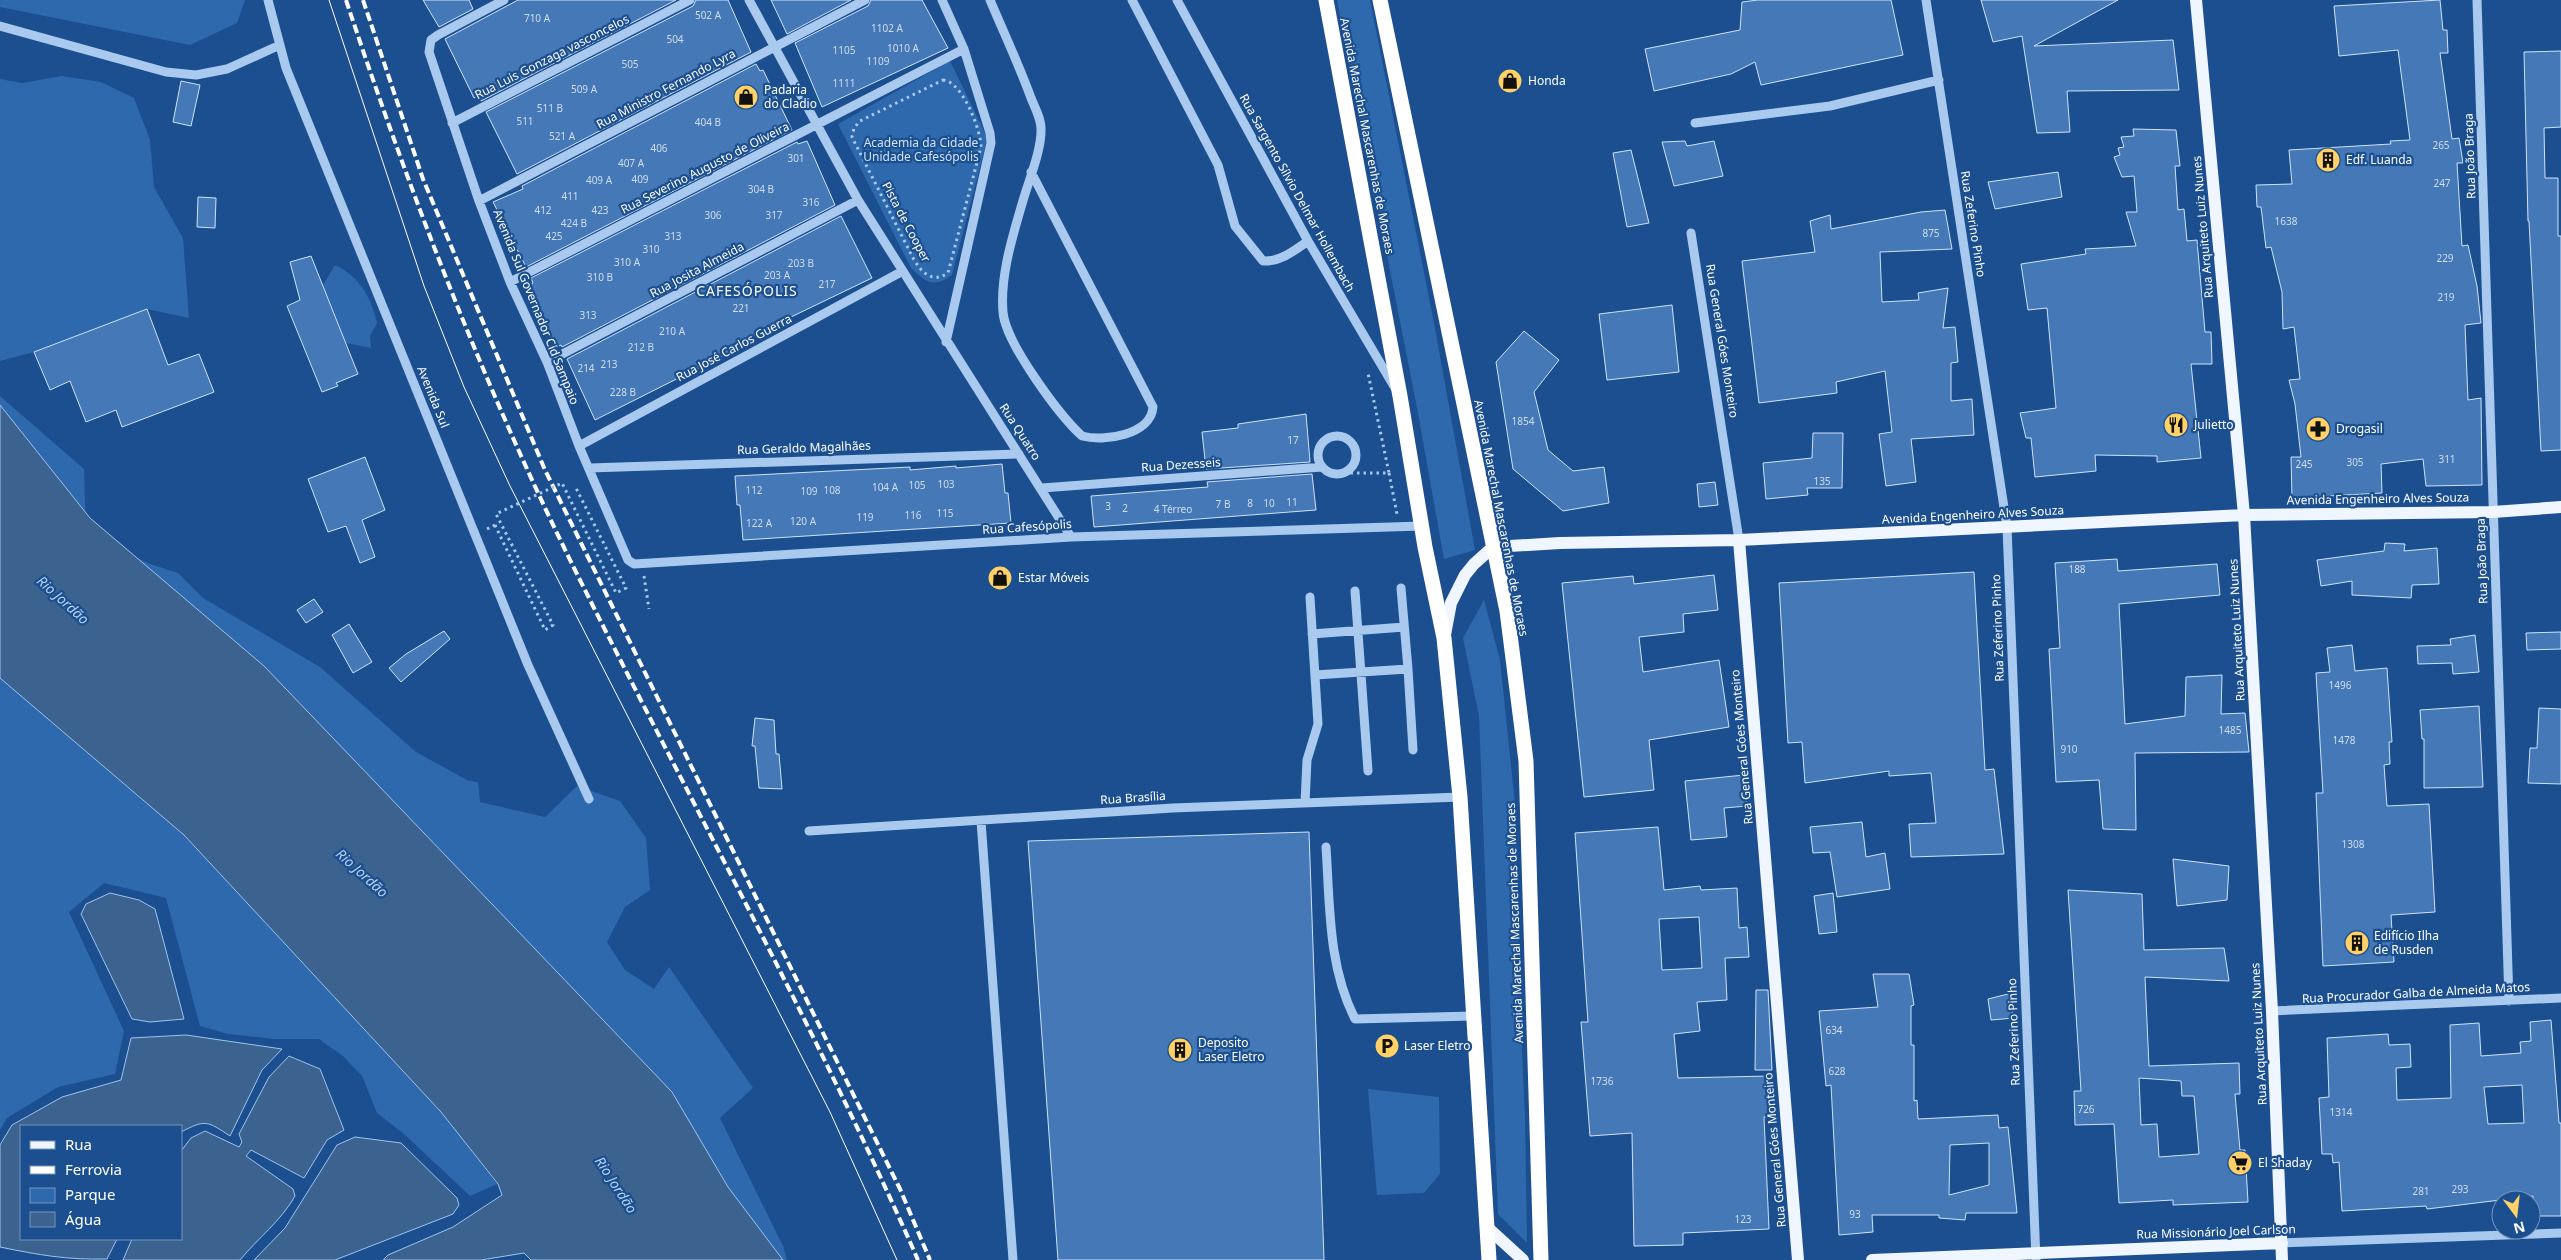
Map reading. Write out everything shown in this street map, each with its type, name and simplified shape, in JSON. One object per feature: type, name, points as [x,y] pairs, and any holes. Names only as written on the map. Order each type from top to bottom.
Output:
[{"type":"highway","name":"Avenida Marechal Mascarenhas de Moraes","points":[[1326,0],[1444,638],[1460,797],[1489,1260]]},
{"type":"highway","name":"Avenida Marechal Mascarenhas de Moraes","points":[[1380,0],[1507,611],[1526,761],[1541,1260]]},
{"type":"main road","name":"Rua Arquiteto Luiz Nunes","points":[[2196,0],[2244,515],[2272,1011],[2282,1260]]},
{"type":"main road","name":"Avenida Engenheiro Alves Souza","points":[[1493,547],[1560,543],[1739,540],[2244,515],[2493,512],[2561,507]]},
{"type":"main road","name":"Rua General Góes Monteiro","points":[[1739,540],[1798,1260]]},
{"type":"main road","points":[[1444,638],[1451,603],[1465,576],[1474,564],[1493,547]]},
{"type":"main road","points":[[1488,1228],[1523,1260]]},
{"type":"main road","name":"Rua Missionário Joel Carlson","points":[[1872,1260],[2036,1257],[2282,1243]]},
{"type":"street","name":"Avenida Sul","points":[[268,0],[286,68],[528,665],[589,799]]},
{"type":"street","name":"Avenida Sul Governador Cid Sampaio","points":[[504,0],[438,35],[431,40],[429,52],[452,123],[510,282],[547,362],[579,446],[628,560],[638,564]]},
{"type":"street","name":"Rua Luis Gonzaga vasconcelos","points":[[452,123],[690,0]]},
{"type":"street","name":"Rua Quatro","points":[[749,0],[816,125],[901,272],[1042,488],[1071,537]]},
{"type":"street","name":"Rua Ministro Fernando Lyra","points":[[480,200],[865,0]]},
{"type":"street","points":[[942,0],[964,50],[990,133],[990,150],[946,342]]},
{"type":"street","points":[[990,0],[1040,120],[1040,141],[1030,172],[1016,224],[1003,286],[1003,312],[1006,328],[1050,401],[1082,436],[1107,438],[1130,432],[1148,422],[1153,415],[1154,407],[1030,172]]},
{"type":"street","points":[[1132,0],[1218,165],[1234,226],[1257,257],[1263,261],[1271,262],[1290,254],[1308,242]]},
{"type":"street","name":"Rua Sargento Sílvio Delmar Hollembach","points":[[1177,0],[1308,242],[1400,396]]},
{"type":"street","name":"Rua Zeferino Pinho","points":[[1926,0],[2007,527],[2036,1257]]},
{"type":"street","name":"Rua João Braga","points":[[2477,0],[2509,1001]]},
{"type":"street","points":[[0,26],[166,72],[196,75],[226,69],[280,45]]},
{"type":"street","name":"Rua Severino Augusto de Oliveira","points":[[510,282],[964,50]]},
{"type":"street","points":[[1695,123],[1830,106],[1939,80]]},
{"type":"street","name":"Rua Josita Almeida","points":[[547,362],[858,200]]},
{"type":"street","name":"Rua General Góes Monteiro","points":[[1691,234],[1739,540]]},
{"type":"street","name":"Rua José Carlos Guerra","points":[[579,446],[901,272]]},
{"type":"street","points":[[1332,437],[1345,438],[1354,446],[1356,458],[1350,469],[1344,473],[1332,473],[1322,467],[1318,455],[1322,444],[1332,437]]},
{"type":"street","name":"Rua Geraldo Magalhães","points":[[590,468],[1019,454]]},
{"type":"street","name":"Rua Dezesseis","points":[[1042,488],[1322,467]]},
{"type":"street","name":"Rua Cafesópolis","points":[[638,564],[1071,537],[1422,526]]},
{"type":"street","points":[[1401,588],[1413,750]]},
{"type":"street","points":[[1355,591],[1368,771]]},
{"type":"street","points":[[1305,803],[1304,791],[1307,760],[1318,724],[1310,597]]},
{"type":"street","points":[[1312,634],[1404,627]]},
{"type":"street","points":[[1315,675],[1408,669]]},
{"type":"street","name":"Rua Brasília","points":[[809,831],[1173,808],[1460,797]]},
{"type":"street","points":[[981,821],[1013,1260]]},
{"type":"street","points":[[1326,846],[1334,960],[1345,999],[1355,1020],[1473,1016]]},
{"type":"street","name":"Rua Procurador Galba de Almeida Matos","points":[[2272,1011],[2561,998]]},
{"type":"street","name":"Rua Missionário Joel Carlson","points":[[2282,1243],[2561,1233]]},
{"type":"path","name":"Pista de Cooper","points":[[943,80],[949,80],[957,86],[981,139],[948,273],[942,278],[932,278],[920,270],[852,137],[854,128],[860,122],[943,80]]},
{"type":"path","points":[[1367,371],[1399,527]]},
{"type":"path","points":[[1344,473],[1389,473]]},
{"type":"path","points":[[495,525],[545,630],[553,625],[496,514],[562,483],[616,593],[626,588],[575,486]]},
{"type":"path","points":[[638,564],[648,609]]},
{"type":"green space","points":[[0,0],[245,0],[237,23],[190,45],[0,7]]},
{"type":"green space","points":[[1337,0],[1370,0],[1434,323],[1475,550],[1444,559],[1418,413]]},
{"type":"green space","name":"Academia da Cidade Unidade Cafesópolis","points":[[950,61],[986,135],[986,144],[952,275],[940,282],[930,282],[911,268],[838,124]]},
{"type":"green space","points":[[62,76],[101,82],[134,98],[150,140],[154,187],[183,238],[189,318],[147,309],[34,352],[0,361],[0,79],[22,83]]},
{"type":"green space","points":[[335,265],[351,275],[368,296],[377,323],[370,336],[371,348],[346,343],[323,285]]},
{"type":"green space","points":[[0,396],[84,469],[86,534],[150,564],[178,573],[203,598],[320,667],[416,752],[469,781],[478,782],[480,802],[545,817],[577,786],[620,801],[646,838],[650,890],[625,907],[607,942],[625,970],[654,989],[669,967],[753,1088],[720,1118],[783,1246],[787,1260],[730,1260],[0,465]]},
{"type":"green space","points":[[1484,600],[1500,660],[1516,813],[1527,1243],[1498,1214],[1479,716],[1463,638]]},
{"type":"green space","points":[[0,678],[184,835],[441,1112],[497,1184],[470,1196],[404,1134],[377,1113],[362,1076],[343,1056],[319,1039],[274,1039],[228,1034],[200,1026],[166,898],[104,883],[69,912],[124,1031],[115,1074],[58,1087],[7,1118],[0,1130]]},
{"type":"green space","points":[[1368,1089],[1439,1097],[1440,1174],[1424,1193],[1377,1195]]},
{"type":"water","name":"Rio Jordão","points":[[0,405],[90,518],[264,666],[672,1092],[728,1187],[783,1260],[531,1260],[524,1253],[481,1260],[383,1260],[388,1255],[453,1227],[502,1195],[498,1184],[441,1112],[184,835],[0,678]]},
{"type":"water","points":[[110,893],[139,900],[155,909],[184,1019],[150,1022],[132,1019],[81,914],[86,904]]},
{"type":"water","points":[[186,1035],[282,1049],[262,1070],[230,1136],[216,1127],[206,1124],[196,1125],[182,1132],[182,1125],[20,1125],[20,1240],[116,1240],[107,1259],[79,1259],[0,1247],[0,1145],[12,1125],[62,1097],[121,1080],[131,1038]]},
{"type":"water","points":[[289,1056],[320,1069],[344,1130],[327,1140],[304,1178],[251,1150],[246,1156],[293,1189],[295,1196],[283,1213],[240,1260],[123,1260],[132,1240],[182,1240],[182,1150],[191,1138],[205,1131],[239,1147],[242,1142],[239,1134],[269,1077]]},
{"type":"water","points":[[355,1137],[401,1143],[457,1198],[459,1205],[453,1214],[335,1260],[254,1260],[285,1228],[337,1145]]},
{"type":"building","points":[[423,0],[469,0],[473,9],[439,27]]},
{"type":"building","points":[[518,0],[676,0],[481,101],[479,95],[474,98],[445,39]]},
{"type":"building","points":[[696,0],[728,0],[751,52],[517,174],[486,112],[693,6]]},
{"type":"building","points":[[771,0],[851,0],[787,34]]},
{"type":"building","points":[[871,0],[922,0],[948,48],[822,107],[795,43],[868,6]]},
{"type":"building","points":[[1758,0],[1891,0],[1903,55],[1761,85],[1755,62],[1731,74],[1654,91],[1645,49],[1740,30],[1742,2]]},
{"type":"building","points":[[1981,0],[2118,0],[2034,46],[2173,40],[2179,90],[2067,91],[2070,132],[2037,133],[2022,36],[1993,42]]},
{"type":"building","points":[[2440,0],[2443,30],[2447,30],[2448,53],[2440,53],[2452,139],[2459,138],[2463,163],[2457,163],[2462,246],[2468,245],[2477,286],[2481,323],[2465,325],[2468,400],[2481,398],[2482,485],[2426,486],[2423,459],[2381,464],[2382,493],[2292,498],[2291,457],[2301,457],[2295,404],[2289,380],[2300,379],[2294,327],[2283,329],[2282,292],[2271,247],[2266,248],[2261,207],[2257,207],[2256,185],[2292,184],[2289,150],[2391,144],[2390,141],[2410,140],[2398,50],[2339,56],[2334,6]]},
{"type":"building","points":[[2561,51],[2561,127],[2544,128],[2545,178],[2558,178],[2558,236],[2561,236],[2561,450],[2541,451],[2528,221],[2524,52]]},
{"type":"building","points":[[756,64],[760,71],[763,70],[792,130],[526,267],[493,202],[523,189],[522,186]]},
{"type":"building","points":[[181,81],[200,85],[191,126],[173,122]]},
{"type":"building","points":[[2133,129],[2176,130],[2180,166],[2175,166],[2178,210],[2184,209],[2187,241],[2197,240],[2205,332],[2211,332],[2212,364],[2191,364],[2201,458],[2157,462],[2157,456],[2095,455],[2096,471],[2035,477],[2031,438],[2026,438],[2020,413],[2056,408],[2047,308],[2028,310],[2021,264],[2086,254],[2085,249],[2136,246],[2126,212],[2137,212],[2134,176],[2122,177],[2114,157],[2120,155],[2118,148],[2124,147],[2121,137],[2134,136]]},
{"type":"building","points":[[807,141],[835,205],[562,347],[561,345],[556,347],[525,287],[533,283],[531,278],[797,142],[798,144]]},
{"type":"building","points":[[1685,141],[1687,146],[1714,141],[1723,176],[1674,186],[1662,142]]},
{"type":"building","points":[[1631,150],[1649,223],[1627,227],[1613,153]]},
{"type":"building","points":[[2058,172],[2062,197],[1995,209],[1988,182]]},
{"type":"building","points":[[198,197],[216,198],[215,228],[197,227]]},
{"type":"building","points":[[1945,210],[1952,249],[1880,252],[1882,302],[1919,300],[1918,293],[1948,288],[1943,328],[1955,327],[1958,362],[1951,363],[1951,401],[1972,399],[1974,435],[1911,439],[1916,482],[1886,486],[1879,434],[1892,432],[1885,371],[1836,382],[1837,393],[1759,403],[1742,261],[1815,252],[1810,221],[1830,215],[1831,229],[1921,212]]},
{"type":"building","points":[[841,216],[872,278],[791,317],[752,337],[754,340],[595,420],[567,359]]},
{"type":"building","points":[[311,256],[358,374],[336,383],[338,386],[322,392],[287,306],[300,300],[290,262]]},
{"type":"building","points":[[1672,305],[1679,372],[1607,380],[1599,314]]},
{"type":"building","points":[[147,309],[168,365],[199,354],[214,392],[122,427],[116,410],[86,422],[70,381],[50,390],[34,352]]},
{"type":"building","points":[[1524,331],[1559,360],[1534,392],[1548,450],[1573,471],[1604,467],[1609,503],[1563,511],[1513,469],[1496,362]]},
{"type":"building","points":[[1306,414],[1310,462],[1206,469],[1202,432],[1238,428],[1238,424]]},
{"type":"building","points":[[1813,433],[1843,433],[1842,488],[1807,488],[1808,495],[1766,499],[1763,463],[1812,458]]},
{"type":"building","points":[[365,457],[385,510],[362,520],[375,557],[360,563],[346,526],[328,532],[308,479]]},
{"type":"building","points":[[1002,464],[1005,493],[1008,493],[1011,523],[743,540],[740,505],[737,505],[735,476],[910,467],[910,470],[956,466],[956,468]]},
{"type":"building","points":[[1312,474],[1316,510],[1094,527],[1091,496],[1208,487],[1207,482]]},
{"type":"building","points":[[1715,482],[1718,505],[1699,507],[1697,484]]},
{"type":"building","points":[[2385,543],[2405,544],[2404,551],[2437,548],[2439,584],[2412,585],[2411,598],[2352,595],[2352,581],[2321,586],[2317,560],[2384,551]]},
{"type":"building","points":[[2117,559],[2118,571],[2217,564],[2220,595],[2119,604],[2125,724],[2185,716],[2186,677],[2222,675],[2221,714],[2245,713],[2249,752],[2135,753],[2136,830],[2103,829],[2099,780],[2056,782],[2049,649],[2060,648],[2055,563]]},
{"type":"building","points":[[1974,572],[1985,770],[1994,769],[2004,854],[1911,857],[1909,824],[1936,823],[1931,773],[1889,776],[1889,771],[1805,783],[1802,742],[1788,743],[1779,583]]},
{"type":"building","points":[[1714,575],[1718,610],[1683,614],[1684,632],[1639,637],[1643,672],[1719,660],[1729,727],[1649,740],[1654,790],[1584,797],[1562,583],[1633,576],[1634,584]]},
{"type":"building","points":[[314,599],[323,612],[306,623],[297,610]]},
{"type":"building","points":[[349,624],[372,662],[353,673],[332,635]]},
{"type":"building","points":[[444,631],[450,639],[401,682],[389,668],[406,654]]},
{"type":"building","points":[[2561,632],[2561,649],[2527,650],[2526,633]]},
{"type":"building","points":[[2475,635],[2479,672],[2453,674],[2452,663],[2418,664],[2417,646],[2451,645],[2450,639]]},
{"type":"building","points":[[2352,645],[2355,671],[2387,668],[2392,742],[2389,742],[2390,764],[2384,765],[2387,806],[2429,804],[2435,912],[2391,915],[2394,962],[2323,966],[2316,793],[2323,793],[2316,673],[2330,672],[2327,648]]},
{"type":"building","points":[[2479,706],[2483,787],[2424,788],[2424,739],[2422,739],[2420,710]]},
{"type":"building","points":[[2539,708],[2561,709],[2561,784],[2528,783],[2530,748],[2537,748]]},
{"type":"building","points":[[755,718],[774,720],[776,754],[779,754],[782,789],[759,788],[755,746],[752,746]]},
{"type":"building","points":[[1744,775],[1747,806],[1724,808],[1727,837],[1691,840],[1685,781]]},
{"type":"building","points":[[1862,822],[1866,857],[1885,853],[1890,889],[1837,897],[1830,852],[1813,853],[1810,827]]},
{"type":"building","points":[[1658,827],[1664,890],[1700,886],[1701,890],[1737,888],[1739,928],[1747,927],[1749,957],[1725,958],[1727,1000],[1697,1002],[1700,1031],[1674,1034],[1678,1078],[1770,1076],[1771,1117],[1764,1117],[1769,1229],[1683,1233],[1683,1245],[1634,1246],[1632,1133],[1590,1136],[1581,1022],[1588,1022],[1575,833]],"holes":[[[1699,917],[1702,968],[1662,970],[1659,919]]]},
{"type":"building","name":"Deposito Laser Eletro","points":[[1309,832],[1324,1260],[1058,1260],[1028,841]]},
{"type":"building","points":[[2173,859],[2229,866],[2227,900],[2177,906]]},
{"type":"building","points":[[2068,890],[2142,894],[2144,950],[2224,948],[2229,981],[2145,977],[2149,1066],[2239,1063],[2240,1094],[2235,1094],[2240,1150],[2245,1150],[2248,1202],[2173,1205],[2173,1200],[2119,1203],[2114,1124],[2075,1125],[2074,1091],[2081,1091]],"holes":[[[2139,1078],[2181,1081],[2182,1096],[2194,1096],[2199,1154],[2159,1157],[2157,1124],[2141,1125]]]},
{"type":"building","points":[[1833,893],[1837,932],[1819,934],[1814,896]]},
{"type":"building","points":[[1873,974],[1909,974],[1914,1005],[1911,1006],[1911,1045],[1914,1045],[1914,1101],[1917,1100],[1918,1119],[1998,1115],[1999,1128],[2008,1127],[2017,1213],[1966,1213],[1965,1220],[1939,1218],[1939,1215],[1872,1215],[1873,1232],[1839,1235],[1831,1085],[1826,1086],[1819,1011],[1878,1007]],"holes":[[[1989,1143],[1989,1185],[1949,1195],[1950,1145]]]},
{"type":"building","points":[[1756,990],[1768,990],[1772,1070],[1755,1070]]},
{"type":"building","points":[[2008,994],[2014,1018],[1991,1020],[1988,999]]},
{"type":"building","points":[[2551,1020],[2559,1123],[2561,1123],[2561,1216],[2541,1216],[2541,1190],[2491,1190],[2491,1201],[2427,1209],[2426,1206],[2342,1211],[2339,1162],[2333,1163],[2332,1154],[2322,1154],[2319,1098],[2329,1097],[2327,1038],[2388,1034],[2389,1045],[2410,1044],[2411,1067],[2396,1068],[2397,1100],[2451,1098],[2450,1025],[2479,1023],[2481,1056],[2521,1053],[2520,1042],[2531,1041],[2530,1022]],"holes":[[[2522,1085],[2524,1123],[2488,1124],[2484,1087]]]},
{"type":"tram line","points":[[329,0],[424,286],[464,387],[510,486],[830,1112],[897,1260]]},
{"type":"railway","points":[[346,0],[423,219],[511,434],[543,504],[620,660],[795,1000],[918,1260]]},
{"type":"railway","points":[[363,0],[423,179],[545,470],[900,1189],[930,1260]]},
{"type":"place","name":"Honda","points":[[1510,81]]},
{"type":"place","name":"Padaria do Cladio","points":[[746,97]]},
{"type":"place","name":"Edf. Luanda","points":[[2328,160]]},
{"type":"place","name":"Julietto","points":[[2176,425]]},
{"type":"place","name":"Drogasil","points":[[2318,429]]},
{"type":"place","name":"Estar Móveis","points":[[1000,578]]},
{"type":"place","name":"Edifício Ilha de Rusden","points":[[2357,943]]},
{"type":"place","name":"Laser Eletro","points":[[1387,1046]]},
{"type":"place","name":"Deposito Laser Eletro","points":[[1180,1050]]},
{"type":"place","name":"El Shaday","points":[[2240,1163]]},
{"type":"district","name":"CAFESÓPOLIS","points":[[747,291]]}]
